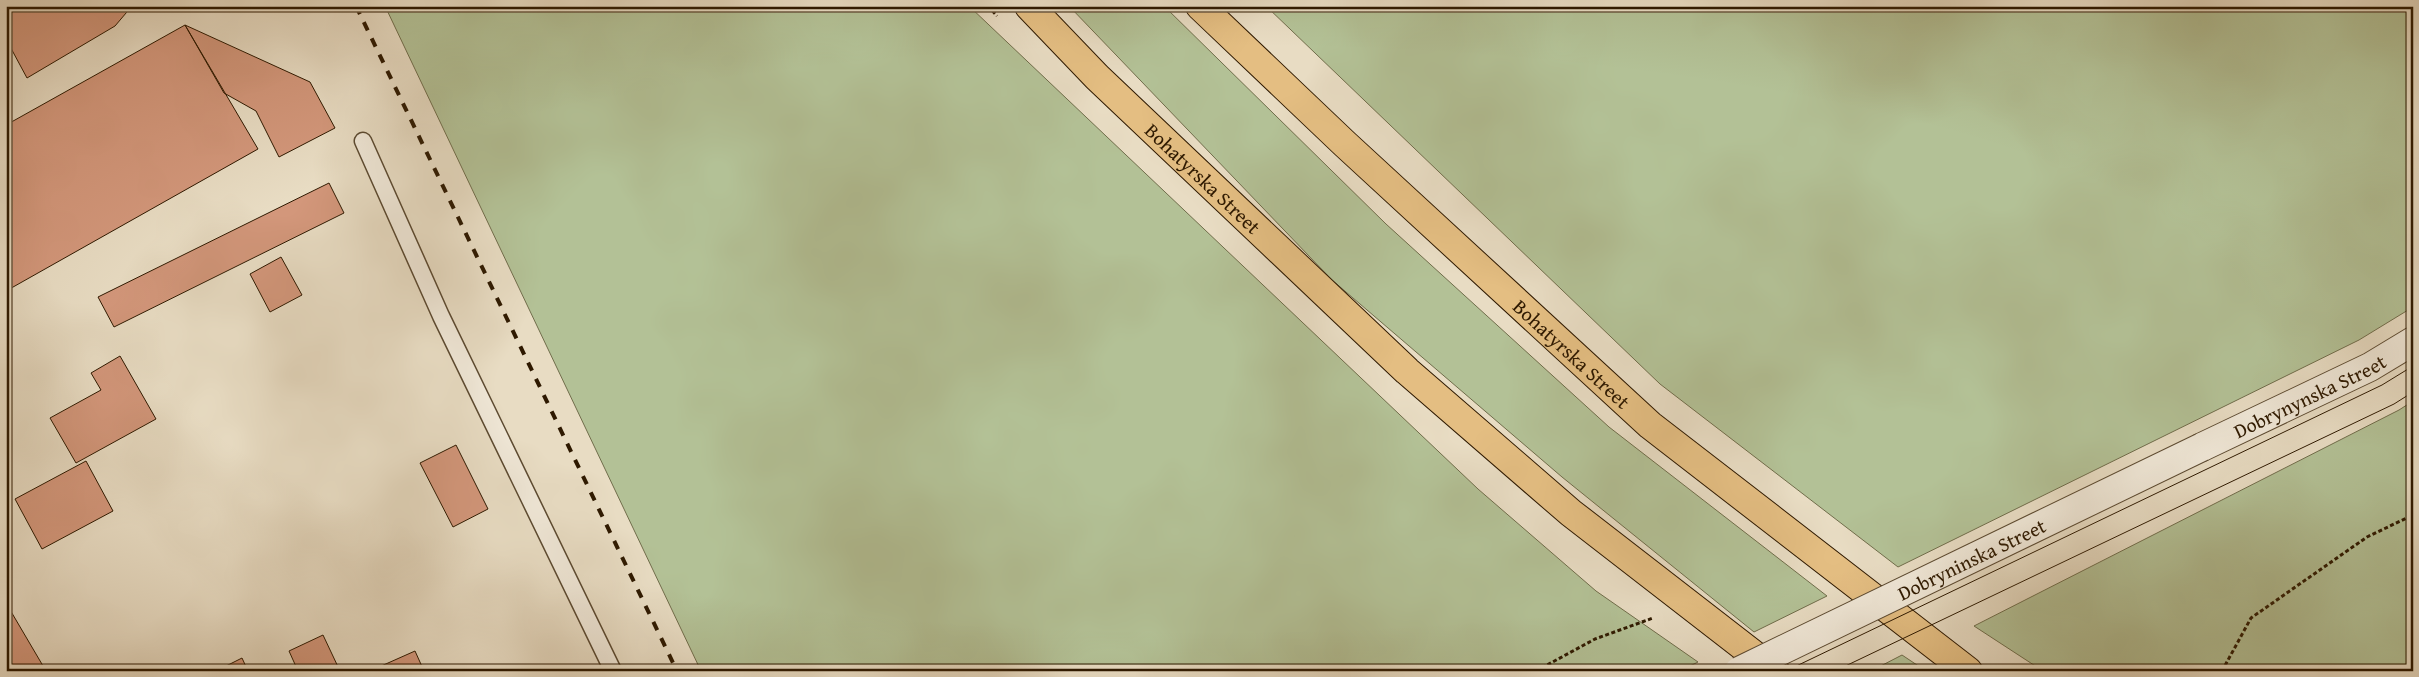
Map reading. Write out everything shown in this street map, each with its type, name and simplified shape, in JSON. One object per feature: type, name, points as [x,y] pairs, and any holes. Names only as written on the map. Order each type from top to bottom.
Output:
[{"type":"main road","name":"Bohatyrska Street","points":[[1029,6],[1098,77],[1407,371],[1571,512],[1776,671]]},
{"type":"main road","name":"Bohatyrska Street","points":[[1200,6],[1352,151],[1650,425],[1968,671]]},
{"type":"street","name":"Dobrynynska Street","points":[[2202,447],[2370,367],[2413,341]]},
{"type":"street","name":"Dobryninska Street","points":[[1739,671],[2202,447]]},
{"type":"lane","points":[[362,142],[441,316],[613,671]]},
{"type":"path","points":[[2222,671],[2251,618],[2367,537],[2413,515]]},
{"type":"path","points":[[1536,671],[1595,639],[1654,618]]},
{"type":"green space","points":[[385,6],[969,6],[1478,489],[1596,591],[1698,662],[1680,671],[701,671]]},
{"type":"green space","points":[[1069,6],[1164,6],[1386,224],[1609,427],[1827,596],[1754,632],[1562,477],[1332,280]]},
{"type":"green space","points":[[1266,6],[2413,6],[2413,307],[2359,340],[1898,567],[1660,384]]},
{"type":"green space","points":[[2413,401],[2413,671],[2043,671],[1974,626],[2399,410]]},
{"type":"green space","points":[[1902,655],[1926,671],[1871,671]]},
{"type":"building","points":[[6,6],[132,6],[115,26],[27,78],[6,39]]},
{"type":"building","points":[[185,25],[258,149],[6,291],[6,125]]},
{"type":"building","points":[[185,25],[310,82],[335,128],[279,157],[256,111],[224,93]]},
{"type":"building","points":[[329,183],[344,213],[114,327],[98,297]]},
{"type":"building","points":[[281,257],[302,295],[270,312],[250,274]]},
{"type":"building","points":[[120,356],[156,419],[76,463],[50,418],[101,390],[91,373]]},
{"type":"building","points":[[456,445],[488,509],[453,527],[420,463]]},
{"type":"building","points":[[86,461],[113,511],[42,549],[15,499]]},
{"type":"building","points":[[6,603],[46,671],[6,671]]},
{"type":"building","points":[[323,635],[340,671],[298,671],[289,651]]},
{"type":"building","points":[[415,651],[424,671],[370,671]]},
{"type":"building","points":[[242,658],[248,671],[216,671]]},
{"type":"tram line","points":[[1786,671],[2382,385],[2413,366]]},
{"type":"tram line","points":[[1835,671],[2394,404],[2413,392]]},
{"type":"railway","points":[[356,6],[677,671]]}]
